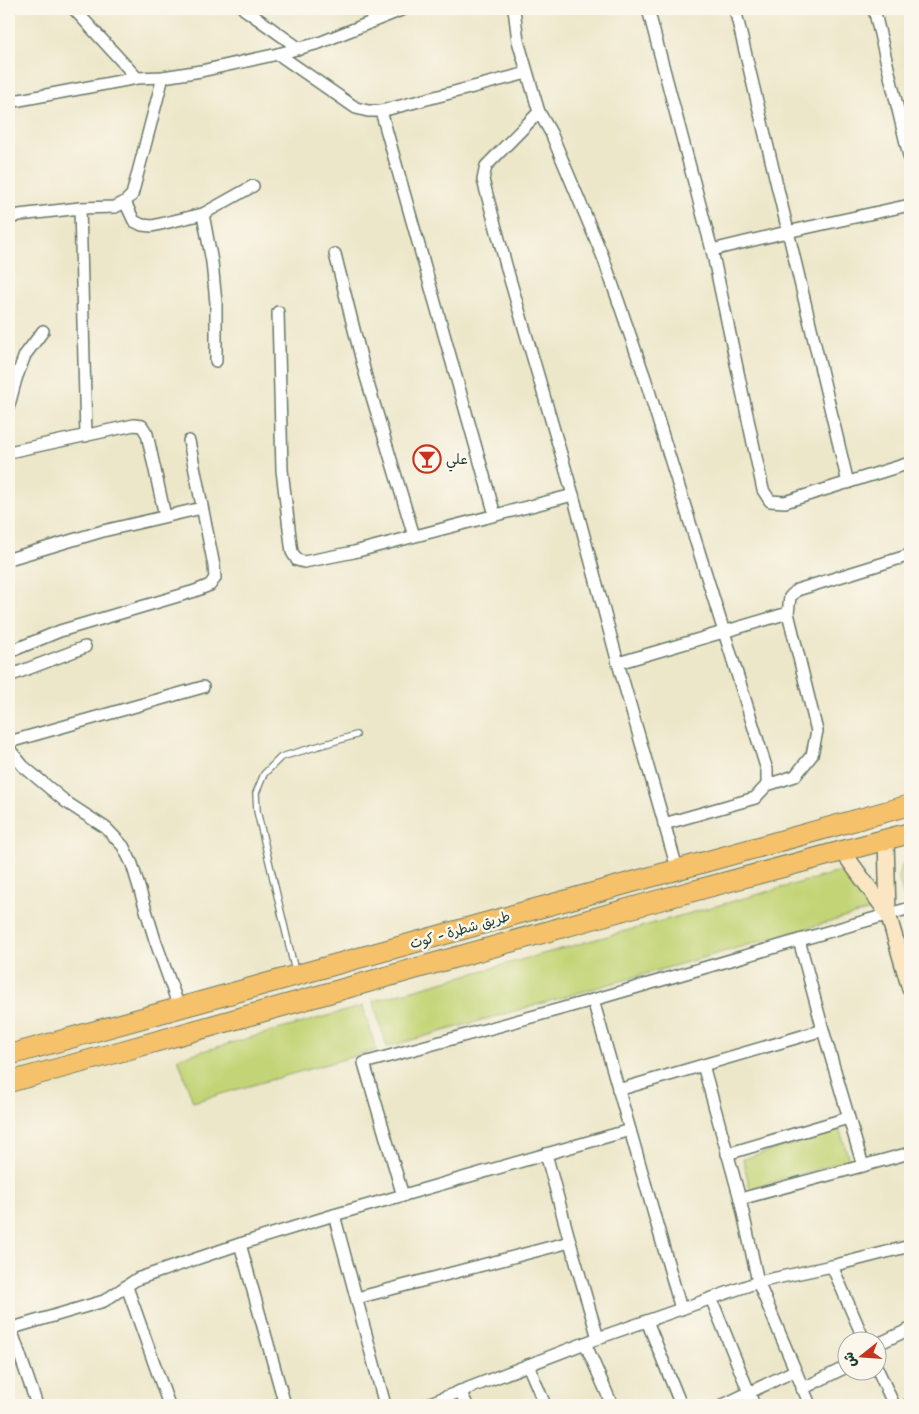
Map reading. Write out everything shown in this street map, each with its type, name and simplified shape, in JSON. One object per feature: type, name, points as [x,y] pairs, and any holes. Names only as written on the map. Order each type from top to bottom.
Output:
[{"type":"highway","name":"طريق شطرة - كوت","points":[[9,1055],[677,868],[910,805]]},
{"type":"highway","name":"طريق شطرة - كوت","points":[[9,1082],[108,1056],[656,901],[910,833]]},
{"type":"highway","points":[[650,876],[656,901]]},
{"type":"street","points":[[74,9],[136,78]]},
{"type":"street","points":[[244,9],[300,49]]},
{"type":"street","points":[[9,102],[136,78],[163,77],[200,71],[300,49],[404,9]]},
{"type":"street","points":[[514,9],[518,41],[539,112],[551,133],[606,266],[646,378],[767,770],[767,785]]},
{"type":"street","points":[[648,9],[712,250],[763,490],[770,501],[785,502],[910,464]]},
{"type":"street","points":[[735,9],[848,483]]},
{"type":"street","points":[[874,9],[906,126],[910,160]]},
{"type":"street","points":[[278,54],[356,108],[368,111],[381,111],[527,74]]},
{"type":"street","points":[[9,219],[19,215],[80,208],[116,207],[125,202],[132,195],[163,77]]},
{"type":"street","points":[[381,111],[495,515]]},
{"type":"street","points":[[539,112],[486,166],[483,180],[508,276],[573,495],[618,663],[677,868]]},
{"type":"street","points":[[125,202],[134,222],[142,226],[152,226],[202,214],[253,186]]},
{"type":"street","points":[[712,250],[910,205]]},
{"type":"street","points":[[80,208],[86,436]]},
{"type":"street","points":[[202,214],[212,262],[216,303],[216,362]]},
{"type":"street","points":[[334,254],[366,377],[414,536]]},
{"type":"street","points":[[278,312],[282,470],[291,545],[297,560],[304,562],[354,552],[573,495]]},
{"type":"street","points":[[9,405],[25,356],[43,332]]},
{"type":"street","points":[[9,452],[134,425],[142,426],[147,434],[165,516]]},
{"type":"street","points":[[9,652],[60,631],[210,585],[215,578],[189,441]]},
{"type":"street","points":[[9,559],[103,531],[202,508]]},
{"type":"street","points":[[664,824],[755,798],[767,785],[795,776],[812,756],[817,732],[788,613],[790,597],[797,590],[910,555]]},
{"type":"street","points":[[618,663],[788,613]]},
{"type":"street","points":[[9,676],[85,648]]},
{"type":"street","points":[[9,742],[203,687]]},
{"type":"street","points":[[9,749],[23,766],[66,802],[106,828],[123,846],[132,864],[155,940],[180,1007]]},
{"type":"street","points":[[886,840],[888,914],[910,989]]},
{"type":"street","points":[[843,852],[888,914]]},
{"type":"street","points":[[403,1196],[364,1063],[593,1000],[910,908]]},
{"type":"street","points":[[799,940],[863,1166]]},
{"type":"street","points":[[593,1000],[681,1309]]},
{"type":"street","points":[[618,1090],[823,1030]]},
{"type":"street","points":[[703,1065],[740,1198],[758,1282],[810,1405]]},
{"type":"street","points":[[727,1154],[848,1118]]},
{"type":"street","points":[[37,1405],[10,1329],[104,1301],[137,1279],[240,1244],[630,1130]]},
{"type":"street","points":[[546,1154],[598,1338]]},
{"type":"street","points":[[740,1198],[910,1154]]},
{"type":"street","points":[[334,1215],[386,1405]]},
{"type":"street","points":[[357,1298],[570,1242]]},
{"type":"street","points":[[240,1244],[285,1405]]},
{"type":"street","points":[[425,1405],[598,1338],[758,1282],[910,1246]]},
{"type":"street","points":[[832,1266],[861,1332]]},
{"type":"street","points":[[127,1287],[169,1405]]},
{"type":"street","points":[[711,1298],[754,1405]]},
{"type":"street","points":[[647,1321],[681,1405]]},
{"type":"street","points":[[886,1340],[910,1329]]},
{"type":"street","points":[[585,1344],[612,1405]]},
{"type":"street","points":[[528,1366],[545,1405]]},
{"type":"street","points":[[723,1405],[794,1371]]},
{"type":"street","points":[[802,1389],[836,1372]]},
{"type":"street","points":[[883,1382],[894,1405]]},
{"type":"street","points":[[460,1392],[467,1405]]},
{"type":"lane","points":[[296,976],[256,811],[256,794],[264,774],[281,757],[356,736]]},
{"type":"green space","points":[[910,854],[910,897],[904,898],[898,876],[906,855]]},
{"type":"green space","points":[[846,870],[852,872],[861,880],[875,909],[387,1047],[373,1001]]},
{"type":"green space","points":[[363,1006],[376,1050],[193,1102],[178,1058]]},
{"type":"green space","points":[[840,1130],[849,1160],[750,1189],[743,1159]]},
{"type":"place","name":"علي","points":[[427,459]]}]
